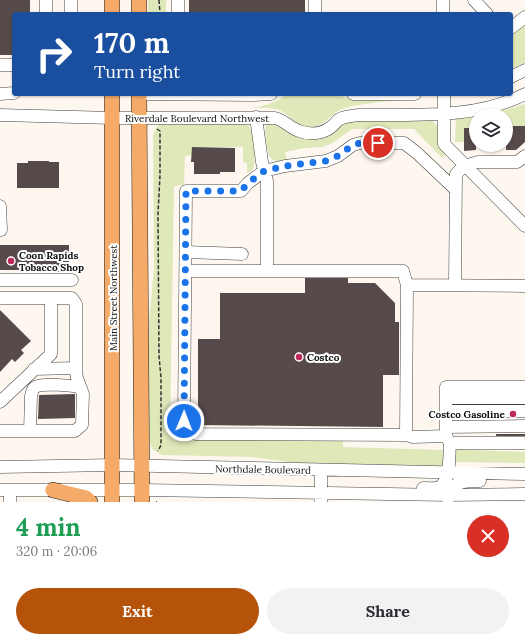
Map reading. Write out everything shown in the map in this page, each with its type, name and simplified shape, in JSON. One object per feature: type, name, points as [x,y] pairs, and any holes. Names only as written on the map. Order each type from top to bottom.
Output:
[{"type":"main road","points":[[112,0],[112,12]]},
{"type":"main road","points":[[139,0],[139,12]]},
{"type":"main road","name":"Main Street Northwest","points":[[112,96],[112,496]]},
{"type":"main road","points":[[141,96],[142,496]]},
{"type":"main road","points":[[53,490],[86,498],[90,502]]},
{"type":"street","points":[[46,0],[46,12]]},
{"type":"street","points":[[71,0],[71,12]]},
{"type":"street","points":[[178,0],[178,12]]},
{"type":"street","points":[[315,0],[315,12]]},
{"type":"street","points":[[443,0],[443,12]]},
{"type":"street","points":[[474,0],[485,12]]},
{"type":"street","points":[[513,26],[525,17]]},
{"type":"street","points":[[0,65],[12,65]]},
{"type":"street","points":[[513,76],[525,70]]},
{"type":"street","points":[[0,94],[12,93]]},
{"type":"street","name":"Riverdale Boulevard Northwest","points":[[0,115],[113,118],[275,118],[280,119],[298,131],[310,134],[321,132],[331,127],[338,120],[347,116],[469,112],[490,107],[525,94]]},
{"type":"street","points":[[444,96],[444,144],[464,166],[525,226]]},
{"type":"street","points":[[256,117],[264,171],[267,181],[267,271]]},
{"type":"street","points":[[455,190],[417,153],[404,143],[360,143],[353,145],[338,156],[326,161],[285,166],[264,171],[248,183],[241,191],[186,191],[184,421],[188,429],[196,434],[406,435],[413,437],[448,435],[525,426]]},
{"type":"street","points":[[455,286],[456,174],[464,166],[478,162],[517,162],[525,156]]},
{"type":"street","points":[[0,206],[1,230]]},
{"type":"street","points":[[186,252],[242,254]]},
{"type":"street","points":[[186,271],[403,271],[407,285],[406,435]]},
{"type":"street","points":[[0,280],[72,280]]},
{"type":"street","points":[[407,285],[525,286]]},
{"type":"street","points":[[0,298],[72,298],[76,304],[77,378],[83,394],[83,421],[82,425],[75,431],[0,431]]},
{"type":"street","points":[[0,402],[50,354],[51,298]]},
{"type":"street","points":[[34,369],[76,368]]},
{"type":"street","points":[[30,431],[32,390],[36,387],[43,386],[71,386],[81,388]]},
{"type":"street","points":[[446,393],[525,387]]},
{"type":"street","points":[[446,393],[525,398]]},
{"type":"street","points":[[385,494],[392,488],[438,487],[444,482],[449,472],[446,393]]},
{"type":"street","points":[[446,411],[525,411]]},
{"type":"street","points":[[448,435],[525,444]]},
{"type":"street","name":"Northdale Boulevard","points":[[0,467],[113,465],[525,474]]},
{"type":"street","points":[[321,470],[321,497]]},
{"type":"street","points":[[448,499],[456,484],[460,482],[491,480],[499,473]]},
{"type":"street","points":[[10,502],[5,490],[53,490],[112,496],[321,497],[385,494],[448,499],[525,494]]},
{"type":"path","points":[[159,0],[160,12]]},
{"type":"path","points":[[156,127],[160,131],[158,214],[161,445],[158,451]]},
{"type":"green space","points":[[148,0],[166,0],[166,12],[148,12]]},
{"type":"green space","points":[[525,21],[525,62],[513,68],[513,30]]},
{"type":"green space","points":[[284,96],[341,96],[349,99],[404,100],[371,103],[346,108],[336,112],[323,123],[311,127],[306,127],[298,123],[279,110],[268,108],[248,108],[259,107],[278,100]]},
{"type":"green space","points":[[525,104],[525,128],[524,126],[513,126],[513,108]]},
{"type":"green space","points":[[469,116],[469,128],[464,128],[464,142],[455,142],[456,118]]},
{"type":"green space","points":[[348,120],[431,120],[435,123],[439,131],[443,150],[446,155],[442,158],[414,129],[352,129],[334,142],[323,147],[304,148],[285,152],[287,160],[273,160],[267,148],[265,130],[267,122],[271,121],[294,134]]},
{"type":"green space","points":[[160,123],[246,123],[252,132],[255,146],[254,166],[252,171],[247,173],[247,163],[243,162],[243,147],[193,147],[192,155],[185,156],[184,185],[174,186],[170,432],[191,437],[343,439],[343,447],[443,450],[443,463],[441,466],[296,463],[253,457],[162,455],[152,449],[149,440],[149,323],[154,268],[153,135]]},
{"type":"green space","points":[[450,449],[525,452],[525,463],[449,462]]},
{"type":"building","points":[[0,0],[30,0],[30,12],[12,12],[12,55],[0,55]]},
{"type":"building","points":[[189,0],[305,0],[305,12],[189,12]]},
{"type":"building","points":[[513,126],[525,126],[525,142],[516,150],[513,150]]},
{"type":"building","points":[[464,128],[469,128],[469,151],[464,151]]},
{"type":"building","points":[[192,147],[235,148],[235,172],[220,172],[220,174],[194,174],[194,162],[191,162]]},
{"type":"building","points":[[28,161],[59,162],[59,188],[17,188],[17,163],[28,163]]},
{"type":"building","points":[[0,245],[69,245],[69,270],[67,272],[32,272],[32,270],[0,270]]},
{"type":"building","name":"Costco","points":[[305,278],[348,278],[348,283],[375,283],[395,303],[395,322],[399,322],[399,375],[383,375],[383,427],[198,425],[198,339],[220,339],[220,293],[305,293]]},
{"type":"building","points":[[0,310],[31,341],[21,350],[24,353],[15,362],[12,359],[0,372]]},
{"type":"building","points":[[75,394],[75,418],[38,419],[39,395]]},
{"type":"building","points":[[496,434],[525,434],[525,436],[496,436]]},
{"type":"place","name":"Coon Rapids Tobacco Shop","points":[[11,261]]},
{"type":"place","name":"Costco","points":[[299,357]]},
{"type":"place","name":"Costco Gasoline","points":[[513,414]]},
{"type":"route","points":[[184,421],[186,191],[241,191],[248,183],[264,171],[285,166],[326,161],[338,156],[353,145],[360,143],[378,143]]}]
